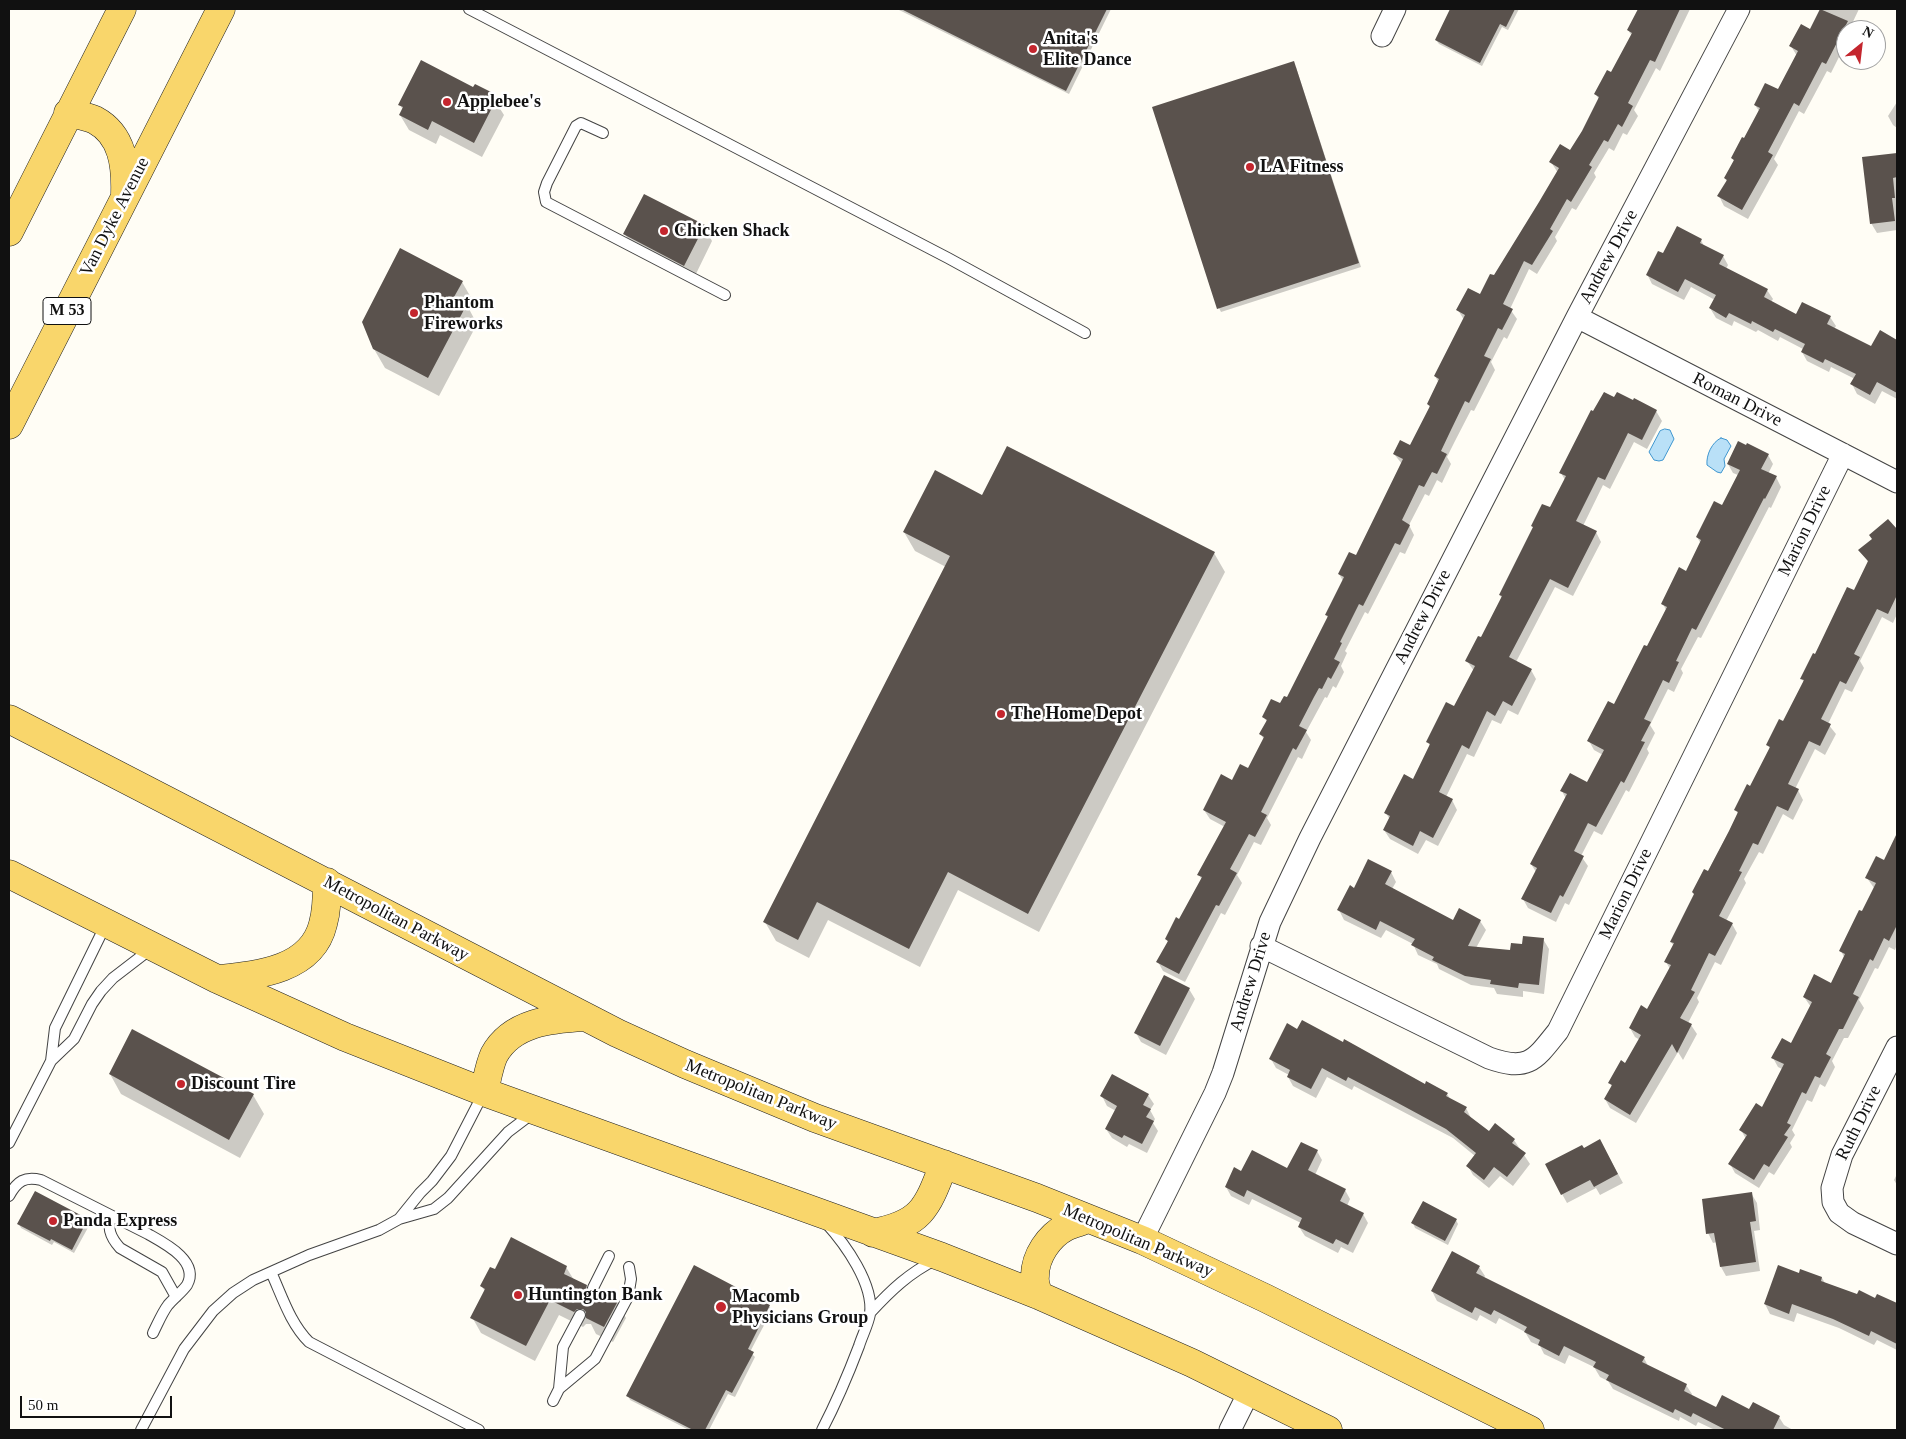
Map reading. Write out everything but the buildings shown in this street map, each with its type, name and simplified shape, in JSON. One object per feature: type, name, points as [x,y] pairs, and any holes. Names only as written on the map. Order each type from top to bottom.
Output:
[{"type":"main road","points":[[9,232],[122,9]]},
{"type":"main road","name":"Van Dyke Avenue","points":[[9,425],[221,9]]},
{"type":"main road","points":[[68,113],[93,119],[104,126],[114,138],[122,152],[126,170],[125,196]]},
{"type":"main road","name":"Metropolitan Parkway","points":[[9,719],[327,882],[584,1017],[762,1097],[839,1127],[1037,1198],[1142,1240],[1265,1298],[1530,1430]]},
{"type":"main road","points":[[9,874],[217,979],[345,1037],[535,1111],[942,1257],[1038,1295],[1192,1363],[1328,1430]]},
{"type":"main road","points":[[217,979],[256,976],[281,968],[302,956],[316,943],[323,926],[326,910],[327,882]]},
{"type":"main road","points":[[484,1092],[494,1056],[504,1041],[518,1030],[536,1023],[560,1018],[584,1017]]},
{"type":"main road","points":[[873,1233],[895,1229],[922,1211],[930,1199],[944,1164]]},
{"type":"main road","points":[[1038,1295],[1034,1276],[1036,1264],[1042,1250],[1052,1238],[1066,1227],[1088,1219]]},
{"type":"street","points":[[1382,36],[1395,9]]},
{"type":"street","name":"Andrew Drive","points":[[1142,1240],[1206,1112],[1223,1073],[1261,946],[1270,922],[1310,838],[1739,9]]},
{"type":"street","name":"Roman Drive","points":[[1578,317],[1897,482]]},
{"type":"street","name":"Marion Drive","points":[[1261,946],[1490,1058],[1503,1063],[1530,1062],[1558,1032],[1843,454]]},
{"type":"street","name":"Ruth Drive","points":[[1897,1047],[1842,1156],[1832,1188],[1833,1202],[1839,1213],[1853,1223],[1897,1244]]},
{"type":"street","points":[[1230,1430],[1249,1392]]},
{"type":"lane","points":[[469,9],[948,258],[1085,333]]},
{"type":"lane","points":[[603,133],[581,123],[576,126],[547,183],[544,192],[546,202],[725,294]]},
{"type":"lane","points":[[51,1061],[55,1028],[107,922]]},
{"type":"lane","points":[[9,1143],[51,1061],[74,1039],[101,991],[113,978],[154,947]]},
{"type":"lane","points":[[398,1219],[432,1181],[451,1156],[484,1092]]},
{"type":"lane","points":[[141,1430],[178,1358],[204,1321],[233,1293],[253,1280],[309,1255],[379,1230],[398,1219],[434,1209],[448,1198],[508,1132],[535,1111]]},
{"type":"lane","points":[[9,1196],[20,1181],[29,1178],[47,1183],[163,1242],[176,1252],[187,1264],[190,1276],[187,1284],[164,1311],[153,1333]]},
{"type":"lane","points":[[817,1212],[842,1241],[856,1264],[868,1296],[870,1313]]},
{"type":"lane","points":[[112,1216],[109,1222],[109,1229],[115,1242],[120,1248],[162,1272],[176,1296]]},
{"type":"lane","points":[[593,1288],[608,1256]]},
{"type":"lane","points":[[822,1430],[851,1367],[870,1313],[891,1290],[916,1270],[942,1257]]},
{"type":"lane","points":[[559,1389],[595,1359],[628,1297],[631,1279],[629,1267]]},
{"type":"lane","points":[[271,1272],[290,1316],[309,1342],[479,1430]]},
{"type":"lane","points":[[553,1401],[559,1389],[563,1347],[580,1315]]},
{"type":"water","points":[[1670,430],[1674,439],[1663,460],[1654,460],[1649,452],[1660,431]]},
{"type":"water","points":[[1721,438],[1727,440],[1731,446],[1724,459],[1725,466],[1721,473],[1707,465],[1707,461],[1712,446]]},
{"type":"place","name":"Anita's Elite Dance","points":[[1033,49]]},
{"type":"place","name":"Applebee's","points":[[447,102]]},
{"type":"place","name":"LA Fitness","points":[[1250,167]]},
{"type":"place","name":"Chicken Shack","points":[[664,231]]},
{"type":"place","name":"Phantom Fireworks","points":[[414,313]]},
{"type":"place","name":"The Home Depot","points":[[1001,714]]},
{"type":"place","name":"Discount Tire","points":[[181,1084]]},
{"type":"place","name":"Panda Express","points":[[53,1221]]},
{"type":"place","name":"Huntington Bank","points":[[518,1295]]},
{"type":"place","name":"Macomb Physicians Group","points":[[721,1307]]}]
